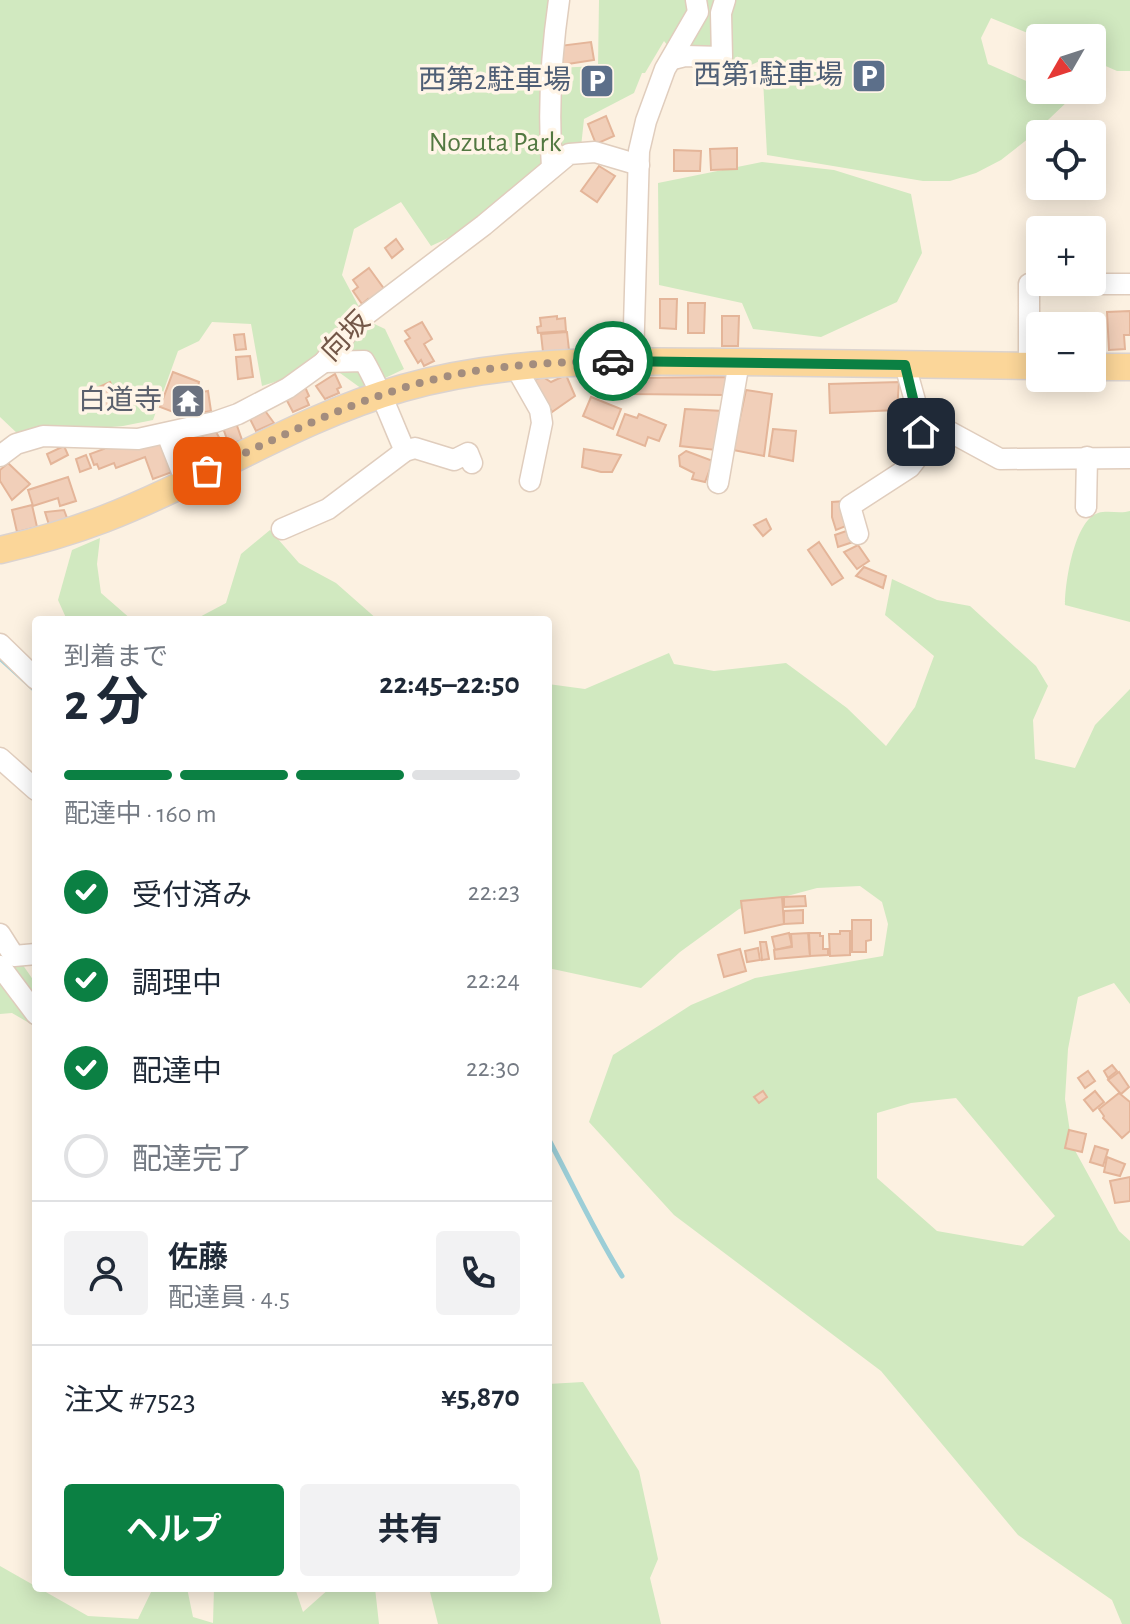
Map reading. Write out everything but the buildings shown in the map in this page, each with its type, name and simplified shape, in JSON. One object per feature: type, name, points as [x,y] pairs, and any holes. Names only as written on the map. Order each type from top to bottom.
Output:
[{"type":"main road","points":[[0,550],[62,534],[106,518],[324,416],[383,394],[454,375],[549,362],[1026,366]]},
{"type":"main road","points":[[1106,367],[1130,367]]},
{"type":"street","points":[[552,167],[549,133],[559,0]]},
{"type":"street","points":[[633,361],[639,165],[646,121],[665,69],[698,12],[696,0]]},
{"type":"street","points":[[673,59],[685,56],[722,57],[721,13],[725,0]]},
{"type":"street","name":"向坂","points":[[8,450],[43,436],[138,439],[167,434],[215,422],[263,402],[324,362],[355,323],[484,225],[569,154],[610,155],[639,165]]},
{"type":"street","points":[[1106,284],[1130,284]]},
{"type":"street","points":[[324,362],[364,361],[383,394],[388,414],[405,451]]},
{"type":"street","points":[[718,483],[739,362]]},
{"type":"street","points":[[858,534],[850,506],[910,467],[924,449],[919,415],[905,365]]},
{"type":"street","points":[[515,366],[540,410],[542,423],[530,481]]},
{"type":"street","points":[[919,415],[1000,459],[1130,458]]},
{"type":"street","points":[[167,434],[186,482]]},
{"type":"street","points":[[282,529],[328,509],[405,451],[415,448],[454,460],[468,453],[472,463]]},
{"type":"street","points":[[1086,507],[1087,457]]},
{"type":"street","points":[[0,644],[32,675]]},
{"type":"street","points":[[0,758],[32,786]]},
{"type":"street","points":[[0,934],[14,956],[32,954]]},
{"type":"street","points":[[0,966],[32,1009]]},
{"type":"green space","points":[[0,0],[558,0],[551,177],[461,232],[431,246],[401,202],[354,229],[342,275],[366,320],[385,329],[404,369],[362,389],[329,365],[262,386],[251,324],[212,322],[199,341],[178,351],[153,420],[123,426],[19,435],[0,417]]},
{"type":"green space","name":"Nozuta Park","points":[[599,0],[1130,0],[1130,71],[1117,71],[1106,66],[1106,24],[1026,24],[1026,32],[991,18],[981,38],[988,64],[1026,81],[1026,104],[1065,104],[1048,120],[1026,120],[1026,140],[1001,160],[976,173],[950,181],[923,181],[767,155],[762,60],[751,65],[682,64],[664,41],[645,73],[642,73],[634,93],[584,119],[581,147],[554,160],[556,68],[598,66]]},
{"type":"green space","points":[[762,162],[834,170],[911,194],[922,253],[897,302],[821,337],[753,329],[742,303],[659,285],[658,183]]},
{"type":"green space","points":[[1130,511],[1130,622],[1065,605],[1072,554],[1083,528],[1098,513]]},
{"type":"green space","points":[[270,530],[299,563],[336,583],[373,616],[202,616],[226,603],[241,554]]},
{"type":"green space","points":[[100,538],[97,564],[101,593],[127,616],[65,616],[58,600],[72,550]]},
{"type":"green space","points":[[892,579],[937,600],[970,606],[1036,666],[1048,686],[1033,720],[1035,759],[1075,768],[1095,725],[1130,689],[1130,1004],[1114,983],[1078,997],[1068,1049],[1065,1099],[1072,1145],[1119,1231],[1130,1241],[1130,1624],[1122,1624],[1112,1600],[1018,1535],[881,1371],[674,1215],[589,1122],[613,1055],[691,1005],[755,978],[883,956],[888,924],[882,902],[860,886],[817,888],[739,909],[680,952],[641,988],[552,969],[552,685],[585,689],[669,653],[674,664],[714,671],[786,663],[847,708],[886,746],[915,707],[934,656],[885,615]],"holes":[[[956,1098],[1055,1216],[1023,1246],[937,1231],[877,1178],[877,1113],[911,1103]]]},
{"type":"green space","points":[[0,932],[32,978],[32,1025],[12,1013],[0,1014]]},
{"type":"green space","points":[[583,1382],[639,1471],[658,1559],[650,1578],[661,1624],[438,1624],[430,1592],[552,1592],[552,1384]]},
{"type":"green space","points":[[0,1566],[32,1584],[32,1592],[46,1592],[88,1616],[138,1619],[151,1592],[188,1592],[193,1617],[213,1623],[214,1592],[296,1592],[303,1612],[326,1592],[375,1592],[379,1624],[0,1624]]},
{"type":"waterway","points":[[0,658],[32,687]]},
{"type":"waterway","points":[[552,1146],[622,1276]]},
{"type":"way so far","points":[[207,471],[324,416],[383,394],[454,375],[515,366],[613,361]]},
{"type":"place","name":"西第1駐車場","points":[[869,76]]},
{"type":"place","name":"西第2駐車場","points":[[597,81]]},
{"type":"place","name":"白道寺","points":[[188,401]]},
{"type":"route","points":[[613,361],[905,365],[921,432]]}]
